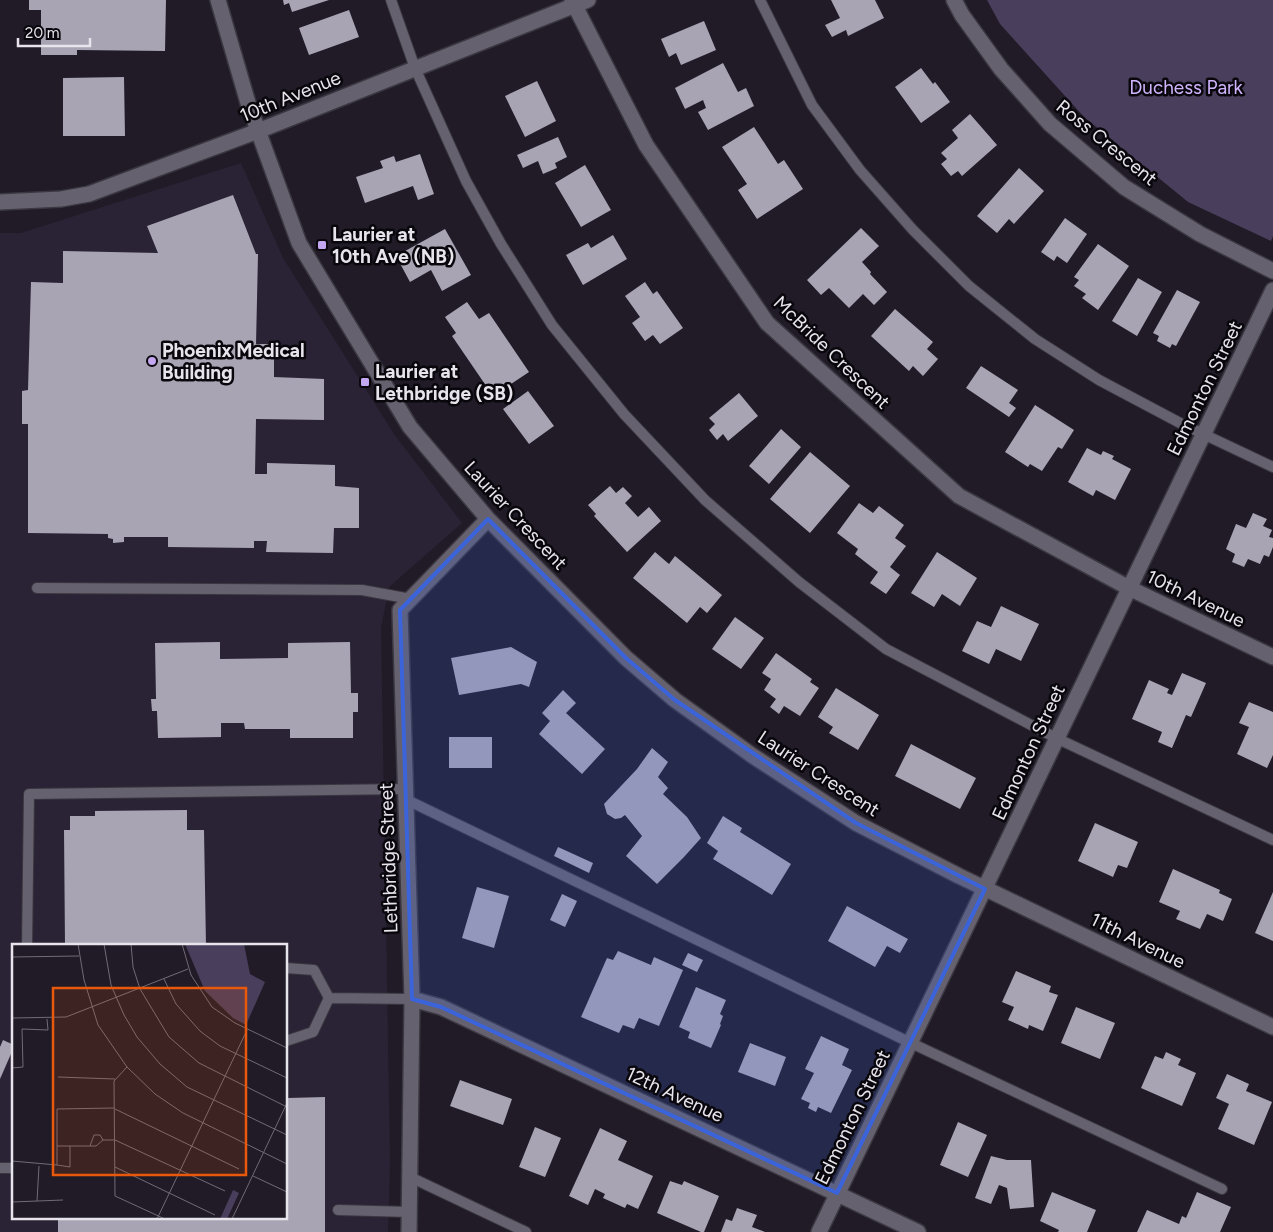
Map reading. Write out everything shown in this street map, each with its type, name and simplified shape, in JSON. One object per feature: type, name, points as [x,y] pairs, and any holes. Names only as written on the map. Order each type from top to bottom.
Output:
[{"type":"street","name":"Laurier Crescent","points":[[218,0],[258,131],[299,243],[410,427],[488,519],[626,658],[676,700],[753,756],[856,823],[986,889]]},
{"type":"street","name":"10th Avenue","points":[[0,202],[61,200],[89,194],[258,131],[573,3],[588,0]]},
{"type":"street","name":"Ross Crescent","points":[[954,0],[962,15],[1001,69],[1050,124],[1124,187],[1200,234],[1273,271]]},
{"type":"street","name":"McBride Crescent","points":[[573,3],[646,145],[767,323],[959,496],[1129,588]]},
{"type":"street","name":"Edmonton Street","points":[[819,1232],[986,889],[1056,738],[1273,290]]},
{"type":"street","name":"Lethbridge Street","points":[[410,1232],[412,999],[400,610],[488,519]]},
{"type":"street","name":"10th Avenue","points":[[1129,588],[1273,657]]},
{"type":"street","name":"11th Avenue","points":[[986,889],[1273,1027]]},
{"type":"street","name":"12th Avenue","points":[[412,999],[442,1007],[918,1232]]},
{"type":"lane","points":[[391,0],[415,68],[466,181],[501,244],[552,325],[624,414],[705,500],[799,582],[886,649],[1056,738],[1273,840]]},
{"type":"lane","points":[[760,0],[812,105],[860,170],[912,230],[969,286],[1035,339],[1098,380],[1273,467]]},
{"type":"lane","points":[[37,588],[362,590],[411,600]]},
{"type":"lane","points":[[28,944],[29,794],[406,794],[911,1043],[1222,1189]]},
{"type":"lane","points":[[288,968],[314,970],[329,998]]},
{"type":"lane","points":[[329,998],[412,999]]},
{"type":"lane","points":[[288,1040],[313,1032],[329,998]]},
{"type":"lane","points":[[410,1177],[526,1232]]},
{"type":"lane","points":[[338,1210],[410,1212]]},
{"type":"highlighted area","points":[[488,519],[626,658],[675,700],[856,823],[985,889],[837,1193],[441,1007],[412,999],[400,610]]},
{"type":"shaded area","points":[[241,163],[283,258],[394,434],[462,523],[389,587],[381,628],[390,1162],[388,1232],[0,1232],[0,233],[21,233]]},
{"type":"green space","name":"Duchess Park","points":[[987,0],[1273,0],[1273,236],[1271,241],[1188,202],[1084,117],[1000,24]]},
{"type":"building","points":[[29,0],[166,0],[165,51],[77,50],[77,55],[41,55],[41,10],[29,10]]},
{"type":"building","points":[[283,0],[329,0],[292,12],[289,3],[284,5]]},
{"type":"building","points":[[831,0],[875,0],[884,18],[848,36],[846,30],[832,37],[825,25],[840,18]]},
{"type":"building","points":[[349,10],[359,37],[309,55],[299,28]]},
{"type":"building","points":[[704,21],[716,50],[681,65],[676,53],[669,57],[661,39]]},
{"type":"building","points":[[723,63],[738,92],[746,88],[754,106],[708,130],[698,112],[706,108],[703,100],[685,109],[675,88]]},
{"type":"building","points":[[921,68],[933,84],[935,82],[950,102],[921,123],[895,87]]},
{"type":"building","points":[[124,77],[125,136],[63,136],[63,78]]},
{"type":"building","points":[[537,81],[556,121],[525,137],[505,96]]},
{"type":"building","points":[[970,114],[997,145],[962,176],[958,171],[951,176],[941,164],[947,159],[941,153],[958,138],[952,130]]},
{"type":"building","points":[[754,127],[778,164],[784,160],[803,189],[757,219],[738,190],[747,184],[722,147]]},
{"type":"building","points":[[558,137],[567,157],[555,163],[557,168],[543,174],[538,161],[523,168],[517,155]]},
{"type":"building","points":[[420,154],[434,194],[418,200],[413,186],[365,203],[356,177],[383,168],[380,161],[394,156],[396,162]]},
{"type":"building","points":[[585,165],[611,210],[581,227],[555,183]]},
{"type":"building","points":[[1019,168],[1044,191],[1014,224],[1009,219],[997,233],[977,216]]},
{"type":"building","name":"Phoenix Medical Building","points":[[233,195],[256,254],[258,254],[256,344],[274,344],[274,377],[324,379],[324,420],[256,419],[255,474],[267,474],[267,463],[335,465],[335,486],[359,488],[359,528],[334,528],[333,553],[266,552],[267,541],[254,541],[254,548],[168,547],[168,537],[124,537],[124,542],[113,543],[113,539],[108,538],[108,534],[28,533],[28,424],[22,424],[22,391],[28,390],[31,282],[63,283],[63,251],[158,253],[147,226]]},
{"type":"building","points":[[1065,218],[1087,234],[1067,263],[1057,256],[1054,261],[1041,252]]},
{"type":"building","points":[[861,228],[879,246],[862,262],[871,272],[870,274],[887,292],[874,305],[863,294],[849,308],[829,288],[821,295],[807,280]]},
{"type":"building","points":[[445,229],[471,275],[442,291],[431,270],[410,282],[396,256]]},
{"type":"building","points":[[613,235],[627,259],[583,285],[566,255],[588,243],[591,248]]},
{"type":"building","points":[[1098,244],[1129,266],[1098,310],[1082,298],[1086,294],[1074,286],[1079,280],[1074,277]]},
{"type":"building","points":[[1138,278],[1162,292],[1137,336],[1112,321]]},
{"type":"building","points":[[645,282],[653,294],[657,291],[683,328],[660,344],[653,335],[645,341],[632,323],[640,317],[625,296]]},
{"type":"building","points":[[1177,290],[1200,302],[1176,346],[1172,344],[1170,348],[1157,341],[1159,336],[1153,333]]},
{"type":"building","points":[[467,302],[479,319],[489,313],[529,372],[493,396],[452,336],[456,333],[445,317]]},
{"type":"building","points":[[895,309],[933,342],[927,349],[938,359],[923,376],[913,366],[909,371],[871,336]]},
{"type":"building","points":[[981,366],[1018,390],[1009,403],[1016,408],[1009,417],[966,388]]},
{"type":"building","points":[[528,391],[554,426],[529,444],[503,409]]},
{"type":"building","points":[[739,393],[758,416],[728,441],[723,434],[717,440],[709,430],[715,424],[709,418]]},
{"type":"building","points":[[1035,405],[1074,430],[1062,449],[1058,447],[1042,471],[1030,464],[1028,467],[1005,452]]},
{"type":"building","points":[[781,429],[801,447],[769,484],[749,466]]},
{"type":"building","points":[[1087,448],[1101,455],[1103,451],[1114,456],[1112,459],[1131,469],[1115,500],[1096,490],[1093,496],[1068,482]]},
{"type":"building","points":[[810,452],[850,486],[810,533],[770,499]]},
{"type":"building","points":[[610,486],[616,493],[623,487],[632,496],[625,503],[638,517],[649,507],[661,521],[627,552],[594,516],[596,514],[588,505]]},
{"type":"building","points":[[859,503],[873,513],[879,506],[904,525],[895,538],[906,546],[890,567],[900,575],[886,594],[870,583],[878,572],[855,554],[858,549],[837,533]]},
{"type":"building","points":[[1253,513],[1267,519],[1263,526],[1272,530],[1269,537],[1273,538],[1273,547],[1269,557],[1264,555],[1260,564],[1248,559],[1244,567],[1232,562],[1235,554],[1226,549],[1236,524],[1246,528]]},
{"type":"building","points":[[655,552],[669,564],[675,556],[722,595],[707,613],[700,607],[687,623],[633,578]]},
{"type":"building","points":[[937,552],[977,578],[960,606],[942,594],[934,607],[911,593]]},
{"type":"building","points":[[1001,606],[1039,624],[1021,661],[996,649],[989,664],[962,651],[977,621],[991,627]]},
{"type":"building","points":[[735,617],[764,638],[741,669],[712,649]]},
{"type":"building","points":[[220,642],[220,659],[288,658],[288,643],[350,642],[351,693],[358,693],[358,712],[353,712],[353,738],[290,738],[290,729],[245,729],[244,723],[221,723],[221,737],[158,738],[157,711],[152,711],[151,699],[156,699],[155,643]]},
{"type":"building","points":[[511,647],[537,662],[529,687],[521,684],[459,695],[451,658]]},
{"type":"building","points":[[776,653],[812,679],[810,682],[819,688],[800,716],[784,706],[779,714],[770,707],[776,699],[764,690],[771,679],[762,673]]},
{"type":"building","points":[[1182,673],[1206,683],[1191,717],[1186,715],[1172,748],[1158,742],[1162,732],[1132,719],[1149,680],[1169,689],[1167,693],[1172,695]]},
{"type":"building","points":[[836,688],[879,715],[858,750],[829,733],[833,727],[818,717]]},
{"type":"building","points":[[563,690],[576,703],[566,713],[605,749],[582,774],[539,734],[550,721],[542,713]]},
{"type":"building","points":[[1249,702],[1273,712],[1273,755],[1267,768],[1237,754],[1249,727],[1239,723]]},
{"type":"building","points":[[449,737],[492,737],[492,768],[449,768]]},
{"type":"building","points":[[911,744],[976,778],[960,809],[895,776]]},
{"type":"building","points":[[652,748],[668,762],[658,777],[668,788],[663,794],[687,817],[701,838],[657,884],[626,856],[642,836],[625,815],[615,819],[607,814],[604,804],[637,769]]},
{"type":"building","points":[[187,810],[187,830],[204,830],[206,944],[65,944],[64,830],[70,830],[70,816],[95,816],[95,811]]},
{"type":"building","points":[[723,816],[742,828],[740,832],[791,864],[772,895],[713,859],[718,851],[707,843]]},
{"type":"building","points":[[1095,823],[1138,842],[1127,868],[1118,865],[1113,877],[1078,861]]},
{"type":"building","points":[[558,847],[593,863],[589,873],[554,856]]},
{"type":"building","points":[[1173,869],[1220,890],[1219,893],[1232,899],[1223,921],[1207,914],[1200,929],[1176,919],[1180,911],[1159,902]]},
{"type":"building","points":[[477,887],[509,896],[494,948],[462,938]]},
{"type":"building","points":[[1273,892],[1273,941],[1255,933]]},
{"type":"building","points":[[562,894],[577,901],[565,927],[550,920]]},
{"type":"building","points":[[847,906],[908,939],[900,953],[887,946],[875,967],[828,941]]},
{"type":"building","points":[[618,951],[651,965],[654,957],[683,970],[659,1026],[639,1018],[634,1029],[623,1025],[619,1033],[581,1017],[607,958],[613,960]]},
{"type":"building","points":[[688,953],[703,960],[697,972],[682,965]]},
{"type":"building","points":[[1016,971],[1051,986],[1049,992],[1058,995],[1043,1031],[1029,1025],[1028,1029],[1008,1020],[1014,1007],[1002,1002]]},
{"type":"building","points":[[696,987],[726,1000],[720,1014],[723,1016],[721,1025],[711,1048],[688,1038],[690,1032],[679,1027]]},
{"type":"building","points":[[1076,1007],[1115,1023],[1100,1059],[1061,1043]]},
{"type":"building","points":[[821,1036],[849,1049],[842,1065],[852,1070],[831,1113],[818,1107],[816,1112],[808,1108],[810,1103],[801,1099],[814,1073],[805,1069]]},
{"type":"building","points":[[3,1040],[12,1044],[12,1052],[0,1079],[0,1047]]},
{"type":"building","points":[[750,1043],[786,1057],[775,1086],[738,1072]]},
{"type":"building","points":[[1166,1052],[1181,1059],[1178,1065],[1196,1073],[1182,1106],[1141,1088],[1155,1056],[1163,1059]]},
{"type":"building","points":[[1227,1074],[1249,1084],[1246,1091],[1272,1102],[1254,1145],[1218,1129],[1229,1104],[1216,1098]]},
{"type":"building","points":[[460,1080],[512,1099],[503,1125],[450,1106]]},
{"type":"building","points":[[325,1097],[325,1232],[58,1232],[58,1220],[288,1220],[288,1098]]},
{"type":"building","points":[[958,1122],[987,1135],[968,1177],[940,1165]]},
{"type":"building","points":[[535,1127],[561,1138],[545,1177],[519,1167]]},
{"type":"building","points":[[600,1128],[627,1141],[618,1160],[653,1176],[638,1209],[627,1204],[625,1208],[603,1198],[605,1194],[595,1189],[588,1205],[569,1196]]},
{"type":"building","points":[[991,1156],[1007,1160],[1031,1160],[1034,1207],[1010,1209],[1007,1188],[999,1185],[991,1204],[975,1198]]},
{"type":"building","points":[[670,1181],[682,1185],[684,1181],[719,1196],[704,1232],[657,1213]]},
{"type":"building","points":[[1052,1192],[1096,1210],[1087,1232],[1058,1232],[1059,1230],[1040,1221]]},
{"type":"building","points":[[1197,1192],[1231,1207],[1220,1232],[1137,1232],[1147,1210],[1179,1224],[1182,1216],[1186,1218]]},
{"type":"building","points":[[737,1208],[757,1215],[752,1227],[765,1232],[721,1232],[726,1219],[732,1221]]},
{"type":"place","name":"Laurier at 10th Ave (NB)","points":[[322,245]]},
{"type":"place","name":"Phoenix Medical Building","points":[[152,361]]},
{"type":"place","name":"Laurier at Lethbridge (SB)","points":[[365,382]]}]
